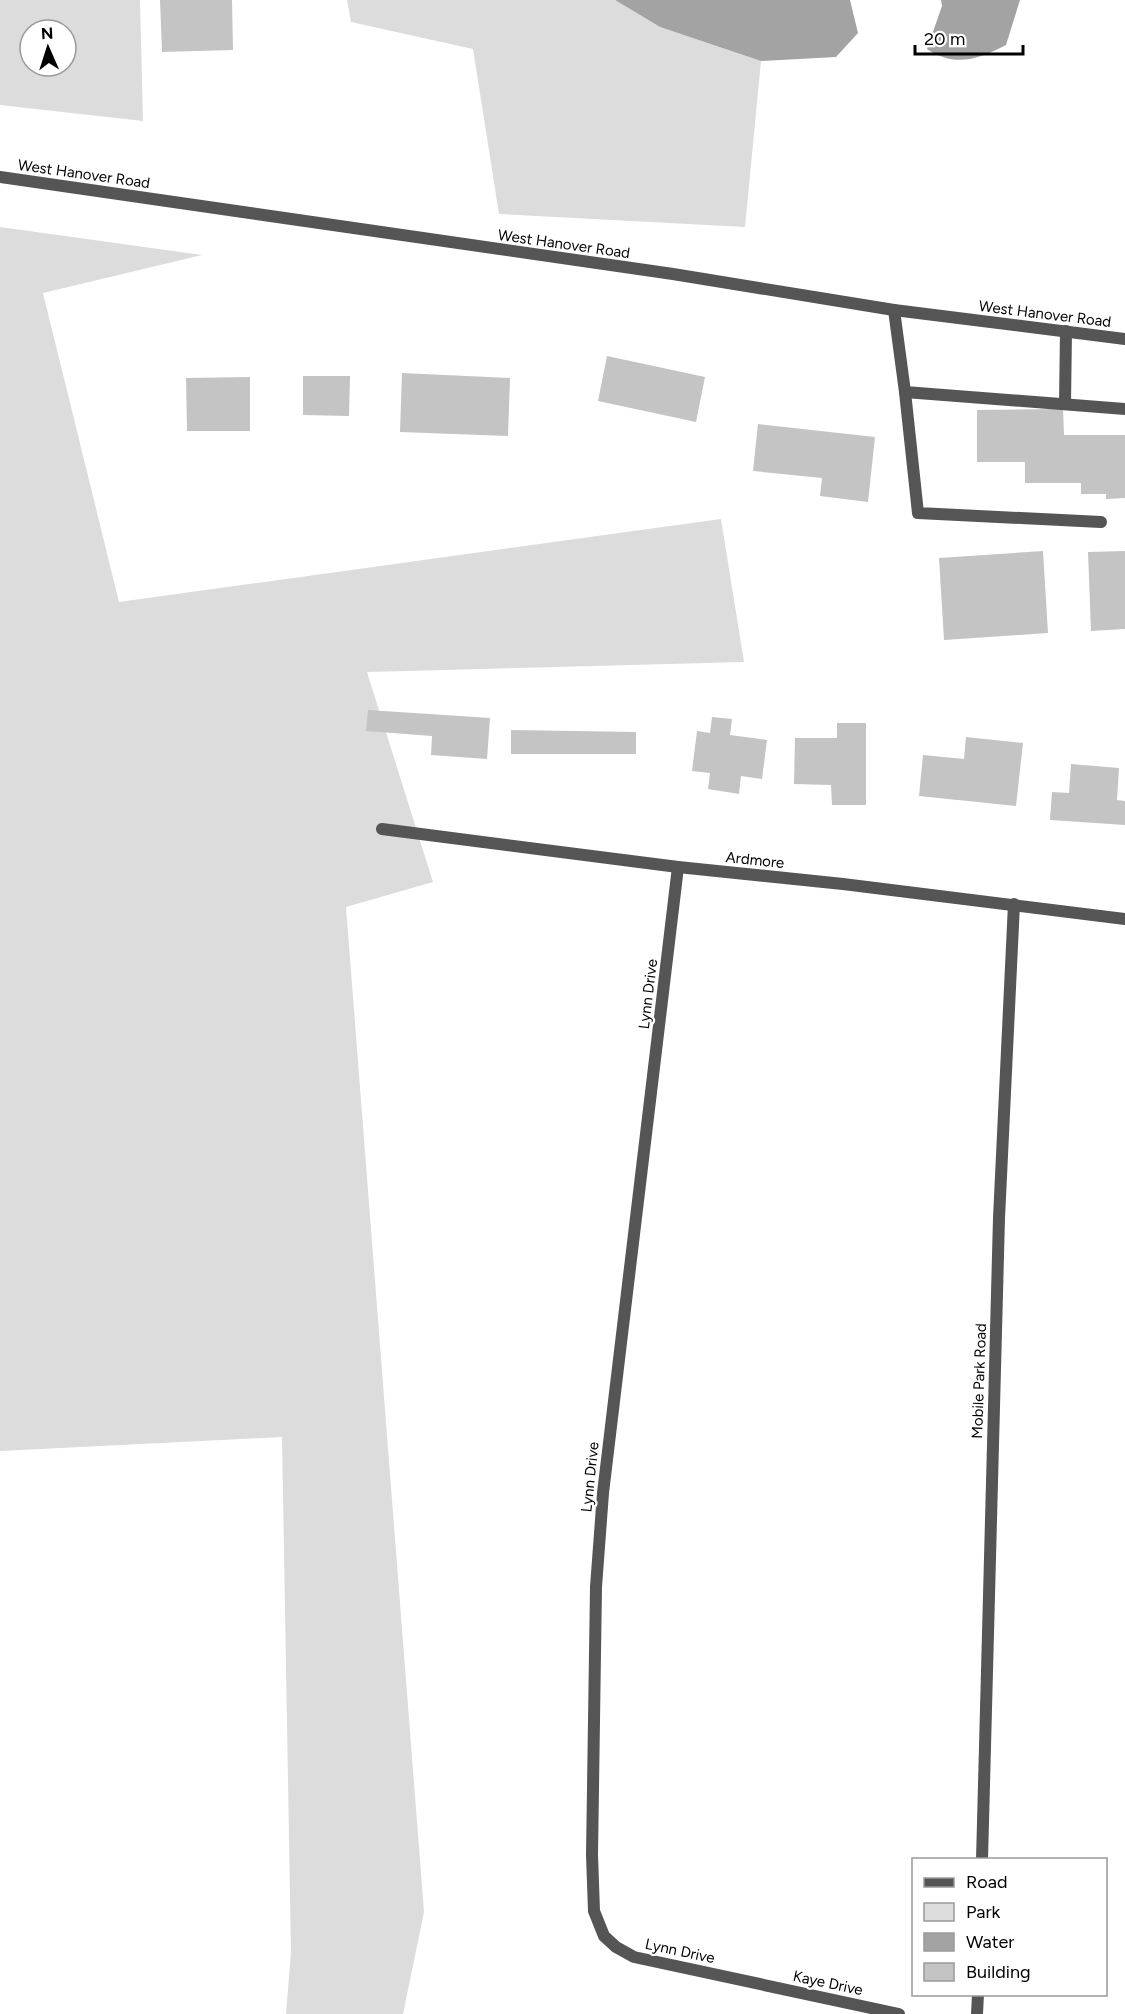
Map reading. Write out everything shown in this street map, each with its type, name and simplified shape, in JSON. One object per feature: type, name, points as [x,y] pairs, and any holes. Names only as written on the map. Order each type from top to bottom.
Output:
[{"type":"street","name":"West Hanover Road","points":[[0,177],[673,274],[894,310],[1125,339]]},
{"type":"street","points":[[894,310],[918,513],[1101,522]]},
{"type":"street","points":[[1065,403],[1066,332]]},
{"type":"street","points":[[905,392],[1125,409]]},
{"type":"street","name":"Ardmore","points":[[382,829],[678,867],[1014,904],[1125,919]]},
{"type":"street","name":"Lynn Drive","points":[[678,867],[603,1493],[596,1587],[592,1855],[594,1911],[604,1936],[615,1947],[634,1957],[751,1982]]},
{"type":"street","name":"Mobile Park Road","points":[[982,1858],[999,1218],[1014,904]]},
{"type":"street","name":"Kaye Drive","points":[[751,1982],[899,2014]]},
{"type":"street","points":[[977,2014],[978,1996]]},
{"type":"green space","points":[[0,0],[140,0],[143,121],[0,105]]},
{"type":"green space","points":[[347,0],[615,0],[660,27],[761,61],[745,227],[499,214],[473,49],[351,22]]},
{"type":"green space","points":[[0,227],[202,255],[43,293],[119,602],[721,519],[744,662],[367,672],[433,882],[346,907],[424,1912],[403,2014],[286,2014],[291,1952],[282,1437],[0,1451]]},
{"type":"water","points":[[615,0],[850,0],[858,33],[836,57],[761,61],[660,27]]},
{"type":"water","points":[[941,0],[1020,0],[1006,45],[977,57],[957,60],[937,55],[927,49],[942,6]]},
{"type":"building","points":[[160,0],[232,0],[233,50],[162,52]]},
{"type":"building","points":[[607,356],[705,377],[696,422],[598,401]]},
{"type":"building","points":[[402,373],[510,378],[508,436],[400,432]]},
{"type":"building","points":[[303,376],[350,376],[349,416],[303,415]]},
{"type":"building","points":[[250,377],[250,431],[187,431],[186,378]]},
{"type":"building","points":[[1063,409],[1064,435],[1125,435],[1125,498],[1106,499],[1106,494],[1081,494],[1081,483],[1025,483],[1025,462],[977,462],[977,410]]},
{"type":"building","points":[[758,424],[875,437],[868,502],[820,496],[822,478],[753,471]]},
{"type":"building","points":[[1043,551],[1048,633],[944,640],[939,558]]},
{"type":"building","points":[[1125,551],[1125,629],[1091,631],[1088,552]]},
{"type":"building","points":[[368,710],[490,718],[487,759],[431,755],[432,736],[366,731]]},
{"type":"building","points":[[712,717],[732,719],[730,735],[767,740],[762,779],[741,776],[739,794],[708,789],[710,773],[692,771],[697,731],[710,733]]},
{"type":"building","points":[[837,723],[866,723],[866,805],[832,805],[831,785],[794,784],[795,738],[837,738]]},
{"type":"building","points":[[511,730],[636,732],[636,754],[511,754]]},
{"type":"building","points":[[966,737],[1023,743],[1016,806],[919,796],[923,755],[964,759]]},
{"type":"building","points":[[1071,764],[1119,768],[1117,800],[1125,801],[1125,825],[1050,820],[1052,792],[1069,793]]}]
